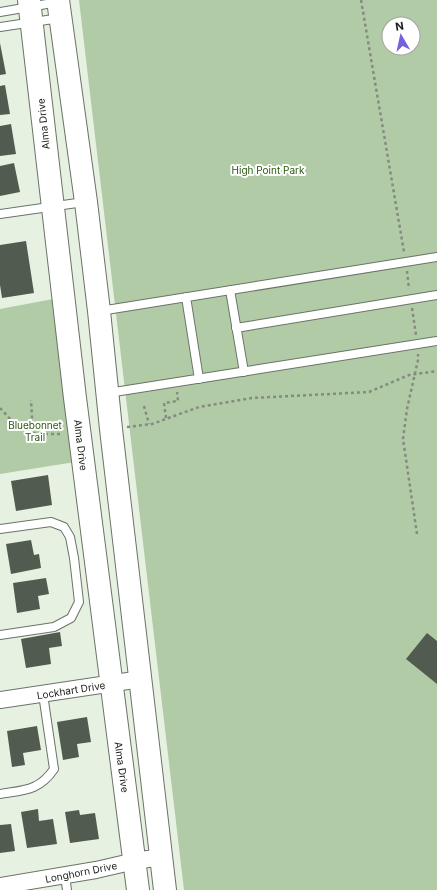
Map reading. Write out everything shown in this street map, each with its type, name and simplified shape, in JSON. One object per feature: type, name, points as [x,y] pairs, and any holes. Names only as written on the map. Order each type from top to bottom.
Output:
[{"type":"main road","points":[[59,7],[86,202],[165,890]]},
{"type":"main road","name":"Alma Drive","points":[[30,9],[75,398],[138,890]]},
{"type":"main road","points":[[75,398],[108,394]]},
{"type":"street","name":"Lockhart Drive","points":[[0,700],[141,679]]},
{"type":"street","name":"Longhorn Drive","points":[[0,886],[66,883],[96,870],[134,861],[161,857]]},
{"type":"lane","points":[[0,12],[59,7]]},
{"type":"lane","points":[[0,28],[30,9],[59,7]]},
{"type":"lane","points":[[0,214],[86,202]]},
{"type":"lane","points":[[99,311],[437,257]]},
{"type":"lane","points":[[230,290],[244,372]]},
{"type":"lane","points":[[236,328],[437,295]]},
{"type":"lane","points":[[186,297],[199,379]]},
{"type":"lane","points":[[108,394],[437,341]]},
{"type":"lane","points":[[0,528],[51,522],[64,527],[70,537],[79,602],[71,618],[54,626],[0,635]]},
{"type":"lane","points":[[0,794],[34,788],[48,777],[54,768],[43,694]]},
{"type":"path","points":[[361,0],[406,262],[417,344],[418,360],[407,409],[403,439],[417,534]]},
{"type":"path","points":[[122,428],[149,424],[199,407],[252,398],[369,392],[409,375],[437,371]]},
{"type":"path","points":[[166,418],[164,403],[178,401],[175,383]]},
{"type":"path","points":[[29,430],[32,417],[31,400]]},
{"type":"path","points":[[144,406],[149,424]]},
{"type":"path","points":[[0,408],[12,421],[36,434],[70,434]]},
{"type":"green space","name":"High Point Park","points":[[79,0],[437,0],[437,890],[184,890]]},
{"type":"green space","name":"Bluebonnet Trail","points":[[53,299],[75,462],[0,474],[0,309]]},
{"type":"building","points":[[0,43],[6,74],[0,75]]},
{"type":"building","points":[[5,85],[10,114],[0,115],[0,86]]},
{"type":"building","points":[[11,124],[16,154],[0,156],[0,126]]},
{"type":"building","points":[[14,163],[20,192],[0,196],[0,166]]},
{"type":"building","points":[[26,241],[34,293],[2,298],[0,285],[0,245]]},
{"type":"building","points":[[48,475],[52,505],[16,511],[11,481]]},
{"type":"building","points":[[31,540],[34,555],[39,554],[41,568],[11,574],[6,544]]},
{"type":"building","points":[[46,578],[49,594],[38,596],[40,609],[17,613],[13,583]]},
{"type":"building","points":[[60,632],[62,646],[49,648],[51,664],[26,668],[21,639]]},
{"type":"building","points":[[427,633],[437,641],[437,684],[406,659]]},
{"type":"building","points":[[87,717],[91,742],[77,744],[79,757],[63,760],[57,722]]},
{"type":"building","points":[[37,726],[41,750],[23,753],[25,765],[12,767],[7,731]]},
{"type":"building","points":[[38,809],[39,821],[53,819],[57,844],[27,848],[21,812]]},
{"type":"building","points":[[79,810],[80,815],[95,813],[99,839],[70,843],[65,812]]},
{"type":"building","points":[[11,824],[15,851],[0,853],[0,825]]}]
